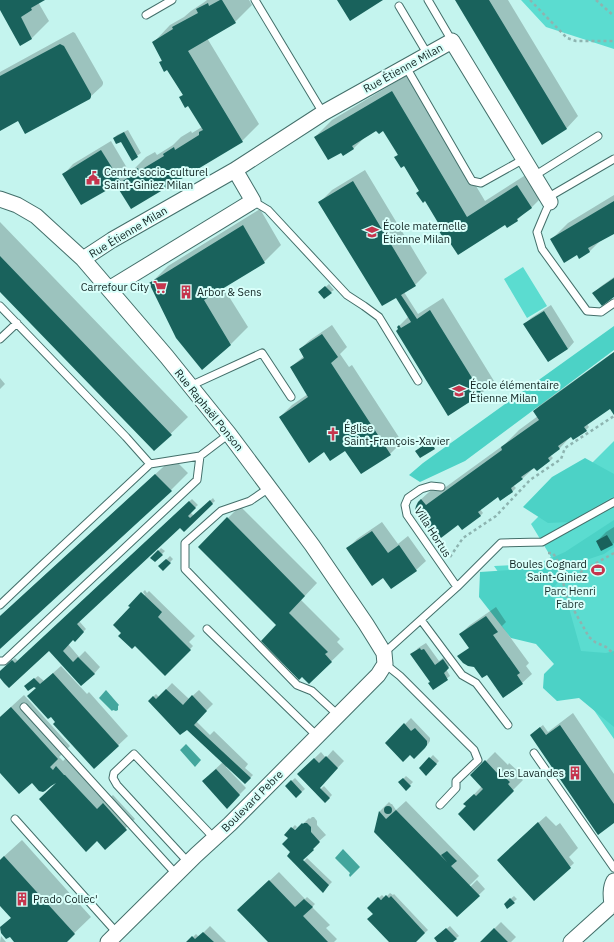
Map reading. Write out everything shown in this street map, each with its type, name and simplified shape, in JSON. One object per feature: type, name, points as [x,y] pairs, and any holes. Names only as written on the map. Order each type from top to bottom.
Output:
[{"type":"street","name":"Rue Étienne Milan","points":[[83,259],[112,240],[235,170],[323,113],[452,41],[549,200]]},
{"type":"street","points":[[109,289],[253,202],[235,170]]},
{"type":"street","name":"Rue Raphaël Ponson","points":[[0,199],[18,205],[36,216],[83,259],[190,386],[229,434],[312,545],[366,624],[384,659]]},
{"type":"street","name":"Boulevard Pebre","points":[[112,937],[188,862],[230,824],[378,675],[384,659]]},
{"type":"street","points":[[571,942],[613,905],[611,895],[612,884],[614,881]]},
{"type":"lane","points":[[146,15],[172,0]]},
{"type":"lane","points":[[255,0],[323,113]]},
{"type":"lane","points":[[428,0],[452,41]]},
{"type":"lane","points":[[399,6],[428,55]]},
{"type":"lane","points":[[406,67],[472,181],[481,183],[524,159]]},
{"type":"lane","points":[[534,176],[598,136]]},
{"type":"lane","points":[[614,159],[549,200],[537,232],[542,249],[587,311],[601,312],[614,303]]},
{"type":"lane","points":[[253,202],[268,210],[347,295],[379,317],[418,381]]},
{"type":"lane","points":[[0,306],[150,464]]},
{"type":"lane","points":[[0,339],[17,323]]},
{"type":"lane","points":[[190,386],[262,353],[291,397]]},
{"type":"lane","points":[[0,605],[150,464],[200,456],[229,434]]},
{"type":"lane","points":[[0,661],[4,661],[198,480],[200,456]]},
{"type":"lane","name":"Villa Hortus","points":[[441,486],[432,486],[421,489],[408,498],[404,505],[407,515],[458,587]]},
{"type":"lane","points":[[269,488],[250,501],[220,511],[186,543],[185,569],[297,684],[312,691],[338,715]]},
{"type":"lane","points":[[440,805],[456,788],[456,781],[478,760],[474,750],[384,659],[421,620],[458,587],[501,543],[542,542],[614,502]]},
{"type":"lane","points":[[421,620],[462,675],[476,683],[508,725]]},
{"type":"lane","points":[[208,629],[317,736]]},
{"type":"lane","points":[[24,707],[176,874]]},
{"type":"lane","points":[[534,753],[614,868]]},
{"type":"lane","points":[[188,862],[116,785],[113,778],[114,773],[134,754],[214,838]]},
{"type":"lane","points":[[15,819],[112,937]]},
{"type":"path","points":[[530,0],[567,38],[576,41],[614,42]]},
{"type":"path","points":[[596,0],[614,16]]},
{"type":"path","points":[[443,567],[463,538],[496,516],[530,480],[562,459],[565,448],[614,416]]},
{"type":"path","points":[[549,553],[553,553],[565,574],[571,577]]},
{"type":"path","points":[[614,553],[563,582],[568,598],[584,630],[595,642],[614,654]]},
{"type":"green space","points":[[521,0],[614,0],[614,49],[546,27]]},
{"type":"green space","points":[[523,267],[547,306],[527,318],[504,279]]},
{"type":"green space","name":"Parc Henri Fabre","points":[[614,441],[614,739],[494,566],[539,564],[551,557],[531,524]]},
{"type":"shaded area","points":[[614,326],[614,350],[465,461],[420,482],[409,475],[423,463]]},
{"type":"shaded area","points":[[585,458],[614,474],[614,499],[612,497],[570,522],[548,523],[523,507],[552,477]]},
{"type":"shaded area","points":[[614,520],[614,547],[604,554],[571,565],[548,595],[569,608],[581,651],[606,653],[614,651],[614,727],[579,698],[557,701],[543,688],[544,674],[554,664],[536,644],[511,638],[479,597],[480,572],[527,569],[565,552]]},
{"type":"shaded area","points":[[106,690],[119,705],[118,710],[112,711],[99,698]]},
{"type":"shaded area","points":[[186,744],[201,760],[195,767],[180,750]]},
{"type":"shaded area","points":[[343,849],[360,867],[350,877],[350,873],[335,858]]},
{"type":"building","points":[[0,0],[45,0],[31,8],[32,10],[21,17],[32,39],[20,46],[0,10]]},
{"type":"building","points":[[222,0],[236,23],[188,51],[243,142],[131,209],[116,185],[81,205],[62,174],[101,150],[121,182],[129,177],[128,174],[138,168],[139,171],[164,156],[163,154],[174,147],[175,150],[199,135],[199,132],[203,130],[188,106],[185,108],[179,97],[183,95],[167,70],[164,72],[159,62],[162,61],[152,42],[173,29],[172,27],[198,13],[196,9],[208,3],[209,6]]},
{"type":"building","points":[[337,0],[383,0],[350,21]]},
{"type":"building","points":[[455,0],[489,0],[567,129],[542,145]]},
{"type":"building","points":[[60,44],[64,46],[91,94],[90,99],[25,134],[18,121],[0,131],[0,76]]},
{"type":"building","points":[[392,91],[467,217],[517,185],[532,208],[517,219],[518,221],[507,228],[505,225],[458,255],[446,237],[444,239],[437,228],[440,226],[425,201],[423,203],[416,193],[419,191],[404,166],[401,168],[394,157],[398,155],[383,131],[379,134],[376,131],[352,146],[354,149],[343,156],[341,153],[328,160],[314,137]]},
{"type":"building","points":[[124,132],[138,157],[132,161],[121,142],[116,144],[113,138]]},
{"type":"building","points":[[353,181],[416,286],[401,295],[417,319],[430,310],[482,394],[448,416],[396,331],[399,325],[401,328],[411,322],[396,298],[382,306],[318,202]]},
{"type":"building","points":[[614,201],[614,234],[588,248],[590,252],[579,259],[577,255],[564,263],[550,239]]},
{"type":"building","name":"Arbor & Sens","points":[[243,225],[265,263],[204,300],[231,345],[202,370],[176,338],[149,283]]},
{"type":"building","points":[[0,256],[172,435],[154,451],[0,292]]},
{"type":"building","points":[[614,278],[614,297],[602,306],[592,293]]},
{"type":"building","points":[[325,286],[332,293],[324,299],[318,292]]},
{"type":"building","points":[[544,311],[568,349],[548,362],[523,324]]},
{"type":"building","name":"Église Saint-François-Xavier","points":[[322,334],[338,357],[331,363],[391,455],[361,474],[345,451],[330,461],[324,452],[309,463],[279,417],[308,397],[290,367],[304,358],[299,349]]},
{"type":"building","points":[[614,352],[614,415],[610,409],[584,427],[587,431],[573,440],[571,437],[558,446],[560,449],[548,458],[550,461],[537,471],[534,468],[521,477],[523,479],[511,488],[513,492],[500,501],[498,497],[478,512],[481,516],[462,530],[458,525],[437,541],[415,510],[418,502],[421,499],[426,505],[502,450],[501,447],[539,420],[533,411]]},
{"type":"building","points":[[430,441],[435,449],[420,458],[415,451]]},
{"type":"building","points":[[155,474],[172,491],[0,649],[0,616]]},
{"type":"building","points":[[210,500],[213,504],[184,532],[180,528],[77,624],[84,632],[75,642],[73,640],[63,651],[73,662],[78,657],[95,674],[81,686],[49,651],[9,688],[4,683],[0,678],[0,671],[12,660],[15,663],[189,501],[196,508],[188,516],[190,518]]},
{"type":"building","points":[[227,517],[305,596],[289,613],[328,652],[325,654],[332,662],[309,684],[302,677],[299,680],[261,641],[276,625],[198,547]]},
{"type":"building","points":[[372,531],[388,553],[399,545],[417,571],[391,589],[383,578],[372,586],[346,548]]},
{"type":"building","points":[[607,535],[613,545],[601,551],[596,541]]},
{"type":"building","points":[[158,550],[163,555],[155,562],[150,558]]},
{"type":"building","points":[[166,559],[171,563],[163,571],[158,566]]},
{"type":"building","points":[[141,592],[162,612],[158,617],[191,650],[165,676],[135,646],[132,649],[118,636],[121,633],[113,625],[130,607],[128,606]]},
{"type":"building","points":[[486,616],[498,632],[493,635],[520,673],[517,675],[523,684],[503,698],[487,675],[482,678],[474,667],[463,663],[457,656],[469,648],[459,634]]},
{"type":"building","points":[[420,648],[421,650],[424,649],[435,665],[443,659],[449,668],[444,673],[448,680],[433,690],[428,683],[430,682],[410,654]]},
{"type":"building","points":[[53,673],[119,746],[94,769],[53,724],[55,722],[51,717],[48,719],[27,696],[36,688],[34,687],[28,691],[24,686],[34,678],[40,684]]},
{"type":"building","points":[[166,689],[183,705],[192,695],[207,711],[194,725],[251,778],[245,784],[187,730],[180,735],[148,701],[153,696],[156,699]]},
{"type":"building","points":[[11,707],[58,759],[50,767],[53,770],[56,766],[97,809],[103,803],[127,830],[105,850],[97,841],[86,852],[39,799],[56,783],[43,792],[39,791],[32,783],[19,794],[0,773],[0,717]]},
{"type":"building","points":[[404,723],[411,731],[415,728],[427,741],[427,745],[414,759],[410,755],[403,762],[385,743]]},
{"type":"building","name":"Les Lavandes","points":[[560,725],[614,804],[614,823],[598,835],[530,735],[540,727],[546,735]]},
{"type":"building","points":[[326,756],[338,768],[320,788],[330,798],[325,803],[297,774],[314,758],[319,763]]},
{"type":"building","points":[[429,757],[437,764],[426,776],[419,768]]},
{"type":"building","points":[[485,760],[498,774],[499,772],[510,782],[508,784],[514,791],[474,831],[458,814],[466,806],[463,804],[474,794],[476,796],[483,789],[470,775]]},
{"type":"building","points":[[216,769],[240,795],[227,809],[202,781]]},
{"type":"building","points":[[403,778],[411,786],[406,791],[398,782]]},
{"type":"building","points":[[291,780],[302,792],[296,798],[285,786]]},
{"type":"building","points":[[388,806],[391,807],[391,813],[388,814],[385,813],[384,810],[385,807]]},
{"type":"building","points":[[396,810],[447,862],[441,855],[447,851],[457,861],[451,866],[480,896],[457,917],[374,832],[379,811],[386,819]]},
{"type":"building","points":[[538,822],[571,868],[534,901],[497,860]]},
{"type":"building","points":[[302,823],[307,823],[311,827],[311,832],[320,842],[303,860],[329,885],[323,893],[287,856],[290,852],[282,844],[288,838],[284,835],[291,827],[295,830]]},
{"type":"building","name":"Prado Collec'","points":[[4,856],[75,934],[67,942],[14,942],[10,937],[6,939],[1,933],[0,927],[11,918],[0,906],[0,860]]},
{"type":"building","points":[[269,880],[295,907],[304,899],[313,907],[303,916],[328,942],[268,942],[237,910]]},
{"type":"building","points":[[386,895],[389,898],[391,896],[425,933],[416,942],[389,942],[367,919],[373,914],[367,908],[378,897],[381,900]]},
{"type":"building","points":[[510,898],[515,903],[507,909],[504,904]]},
{"type":"building","points":[[446,928],[457,939],[453,942],[437,942],[434,938]]},
{"type":"building","points":[[494,928],[508,942],[480,942]]},
{"type":"building","points":[[203,932],[214,942],[186,942],[192,936],[195,939]]},
{"type":"place","name":"Centre socio-culturel Saint-Giniez Milan","points":[[93,178]]},
{"type":"place","name":"École maternelle Étienne Milan","points":[[372,232]]},
{"type":"place","name":"Carrefour City","points":[[160,287]]},
{"type":"place","name":"Arbor & Sens","points":[[186,292]]},
{"type":"place","name":"École élémentaire Étienne Milan","points":[[459,391]]},
{"type":"place","name":"Église Saint-François-Xavier","points":[[333,434]]},
{"type":"place","name":"Boules Cognard Saint-Giniez","points":[[598,570]]},
{"type":"place","name":"Les Lavandes","points":[[575,773]]},
{"type":"place","name":"Prado Collec'","points":[[22,899]]}]
